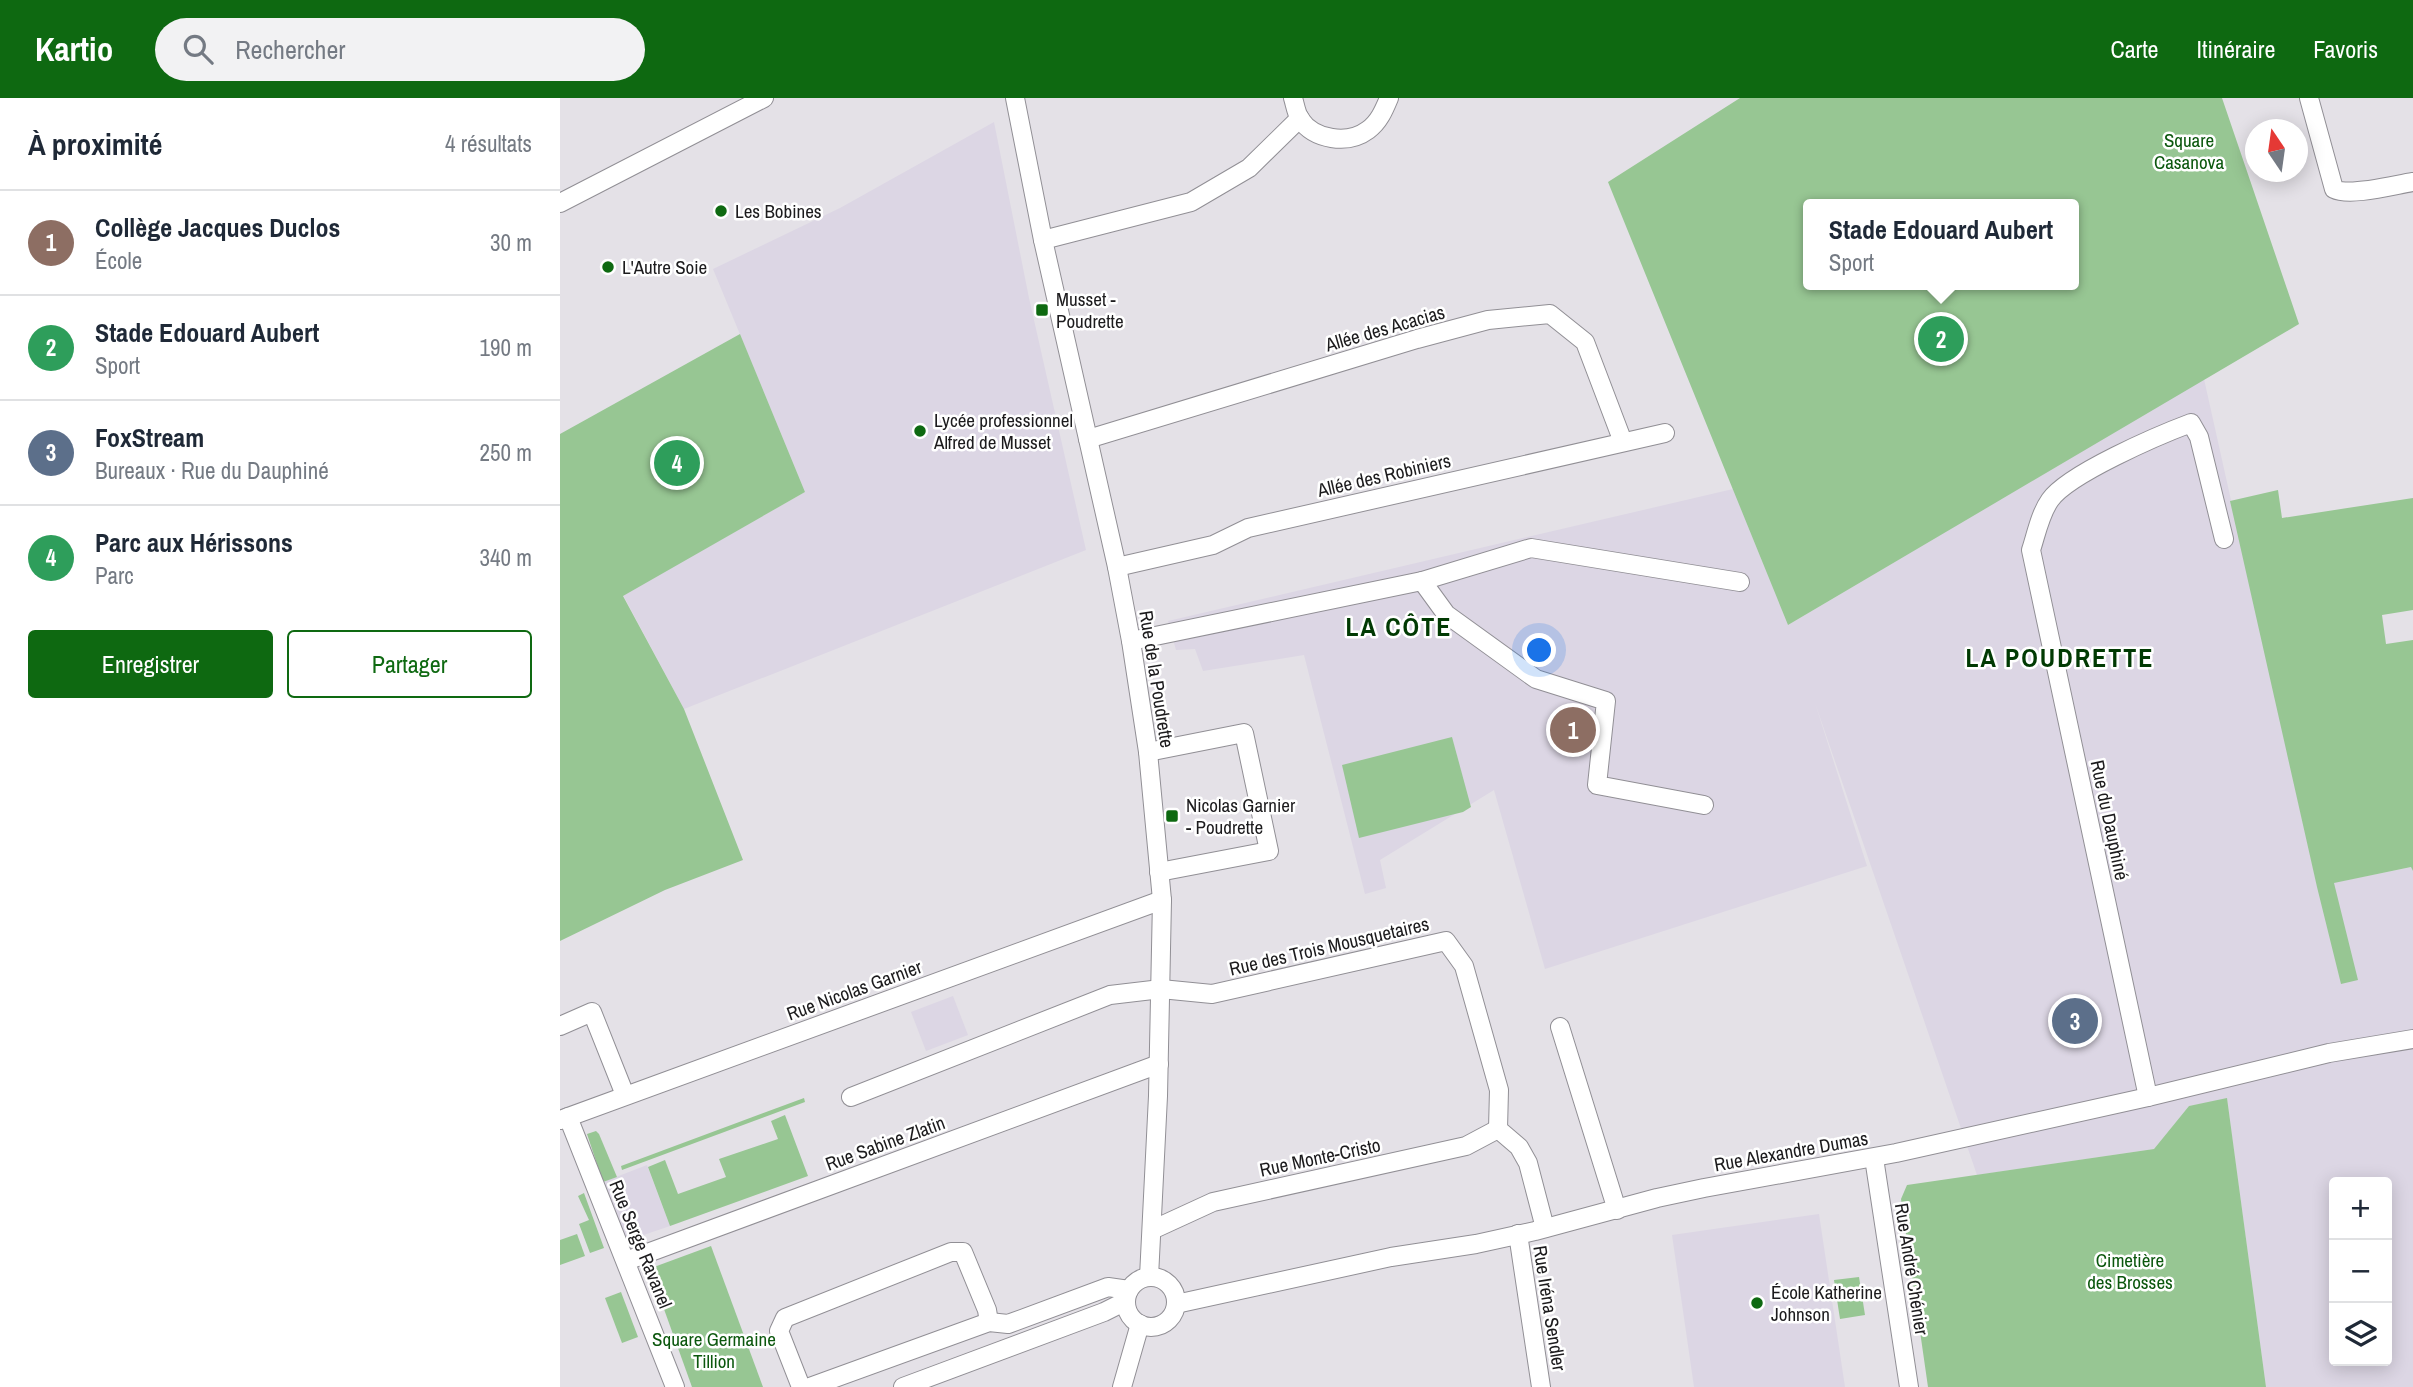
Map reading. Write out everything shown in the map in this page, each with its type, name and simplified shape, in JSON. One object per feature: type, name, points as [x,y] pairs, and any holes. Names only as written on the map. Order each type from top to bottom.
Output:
[{"type":"street","points":[[560,203],[764,98]]},
{"type":"street","name":"Rue de la Poudrette","points":[[1015,98],[1043,240],[1117,567],[1132,641],[1148,752],[1162,900],[1159,1065],[1149,1277]]},
{"type":"street","points":[[1293,98],[1300,118],[1320,135],[1337,139],[1351,138],[1366,131],[1378,120],[1389,98]]},
{"type":"street","points":[[2309,98],[2334,189],[2340,192],[2355,191],[2413,183]]},
{"type":"street","points":[[1043,240],[1191,202],[1249,168],[1300,118]]},
{"type":"street","name":"Allée des Acacias","points":[[1088,439],[1417,339],[1488,320],[1550,314],[1585,341],[1623,442]]},
{"type":"street","name":"Rue du Dauphiné","points":[[2148,1097],[2031,550],[2048,503],[2060,488],[2154,437],[2191,423],[2199,437],[2224,539]]},
{"type":"street","name":"Allée des Robiniers","points":[[1117,567],[1213,545],[1248,528],[1665,433]]},
{"type":"street","points":[[1132,641],[1422,581],[1531,548],[1740,582]]},
{"type":"street","points":[[1422,581],[1446,614],[1536,679],[1606,701],[1597,785],[1704,805]]},
{"type":"street","points":[[1148,752],[1244,733],[1269,851],[1159,872]]},
{"type":"street","name":"Rue Nicolas Garnier","points":[[564,1118],[1162,900]]},
{"type":"street","name":"Rue des Trois Mousquetaires","points":[[1161,989],[1212,994],[1446,942],[1464,966],[1499,1090],[1498,1129]]},
{"type":"street","points":[[851,1097],[1110,995],[1161,989]]},
{"type":"street","points":[[560,1026],[592,1012],[625,1095]]},
{"type":"street","points":[[1560,1027],[1617,1210]]},
{"type":"street","name":"Rue Alexandre Dumas","points":[[1176,1304],[1391,1257],[1518,1234],[1704,1188],[1874,1158],[2148,1097],[2329,1053],[2413,1039]]},
{"type":"street","name":"Rue Sabine Zlatin","points":[[626,1261],[1159,1065]]},
{"type":"street","name":"Rue Serge Ravanel","points":[[564,1118],[626,1261],[675,1387]]},
{"type":"street","points":[[1498,1129],[1519,1147],[1528,1163],[1545,1228]]},
{"type":"street","name":"Rue Monte-Cristo","points":[[1152,1230],[1213,1202],[1466,1146],[1498,1129]]},
{"type":"street","name":"Rue André Chénier","points":[[1874,1158],[1909,1387]]},
{"type":"street","name":"Rue Iréna Sendler","points":[[1518,1234],[1541,1387]]},
{"type":"street","points":[[801,1387],[779,1331],[785,1318],[951,1252],[963,1252],[989,1322]]},
{"type":"street","points":[[902,1387],[1104,1312],[1127,1296],[1141,1279],[1149,1277],[1165,1281],[1171,1287],[1176,1304],[1164,1323],[1156,1326],[1140,1324],[1130,1315],[1127,1296]]},
{"type":"street","points":[[810,1387],[989,1322],[1008,1324],[1108,1287],[1127,1296]]},
{"type":"street","points":[[1122,1387],[1140,1324]]},
{"type":"shaded area","name":"Lycée professionnel Alfred de Musset","points":[[994,122],[1029,298],[1086,550],[684,709],[623,595],[805,492],[713,269],[840,208]]},
{"type":"shaded area","points":[[2204,379],[2317,886],[2412,867],[2413,871],[2413,1387],[2266,1387],[2227,1099],[2189,1106],[2154,1149],[1977,1175],[1815,703],[1867,866],[1545,969],[1494,790],[1380,860],[1386,888],[1365,894],[1304,655],[1203,671],[1195,649],[1176,650],[1168,621],[1733,489],[1788,625]]},
{"type":"shaded area","points":[[953,996],[968,1035],[926,1051],[911,1012]]},
{"type":"shaded area","points":[[647,1165],[670,1226],[626,1241],[603,1182]]},
{"type":"shaded area","name":"École Katherine Johnson","points":[[1819,1214],[1845,1387],[1694,1387],[1672,1235]]},
{"type":"green space","name":"Square Casanova","points":[[1740,98],[2222,98],[2245,166],[2245,182],[2251,182],[2299,324],[1788,625],[1608,182]]},
{"type":"green space","points":[[740,334],[805,492],[623,596],[684,709],[743,860],[665,890],[560,941],[560,434]]},
{"type":"green space","points":[[2278,490],[2282,518],[2413,498],[2413,610],[2382,615],[2386,644],[2413,640],[2413,871],[2411,867],[2334,883],[2358,980],[2341,984],[2230,501]]},
{"type":"green space","points":[[1452,737],[1471,807],[1463,812],[1359,838],[1342,765]]},
{"type":"green space","points":[[804,1098],[805,1102],[622,1170],[621,1166]]},
{"type":"green space","name":"Cimetière des Brosses","points":[[2227,1098],[2266,1387],[1928,1387],[1901,1199],[1907,1185],[2154,1149],[2189,1106]]},
{"type":"green space","points":[[785,1115],[808,1176],[670,1226],[648,1167],[665,1160],[678,1194],[726,1177],[719,1159],[778,1139],[771,1121]]},
{"type":"green space","points":[[596,1131],[617,1177],[603,1182],[587,1134]]},
{"type":"green space","points":[[584,1193],[604,1248],[590,1253],[579,1224],[589,1220],[578,1196]]},
{"type":"green space","points":[[577,1234],[585,1256],[560,1265],[560,1240]]},
{"type":"green space","name":"Square Germaine Tillion","points":[[711,1246],[763,1387],[692,1387],[651,1273],[654,1267]]},
{"type":"green space","points":[[1859,1277],[1865,1315],[1840,1319],[1834,1280]]},
{"type":"green space","points":[[621,1292],[638,1337],[622,1343],[605,1298]]},
{"type":"place","name":"Les Bobines","points":[[721,211]]},
{"type":"place","name":"L'Autre Soie","points":[[608,267]]},
{"type":"place","name":"Musset - Poudrette","points":[[1042,310]]},
{"type":"place","name":"Stade Edouard Aubert","points":[[1941,339]]},
{"type":"place","name":"Lycée professionnel Alfred de Musset","points":[[920,431]]},
{"type":"place","name":"Parc aux Hérissons","points":[[677,463]]},
{"type":"place","name":"Collège Jacques Duclos","points":[[1573,730]]},
{"type":"place","name":"Nicolas Garnier - Poudrette","points":[[1172,816]]},
{"type":"place","name":"FoxStream","points":[[2075,1021]]},
{"type":"place","name":"École Katherine Johnson","points":[[1757,1303]]},
{"type":"district","name":"LA CÔTE","points":[[1399,627]]},
{"type":"district","name":"LA POUDRETTE","points":[[2060,658]]}]
